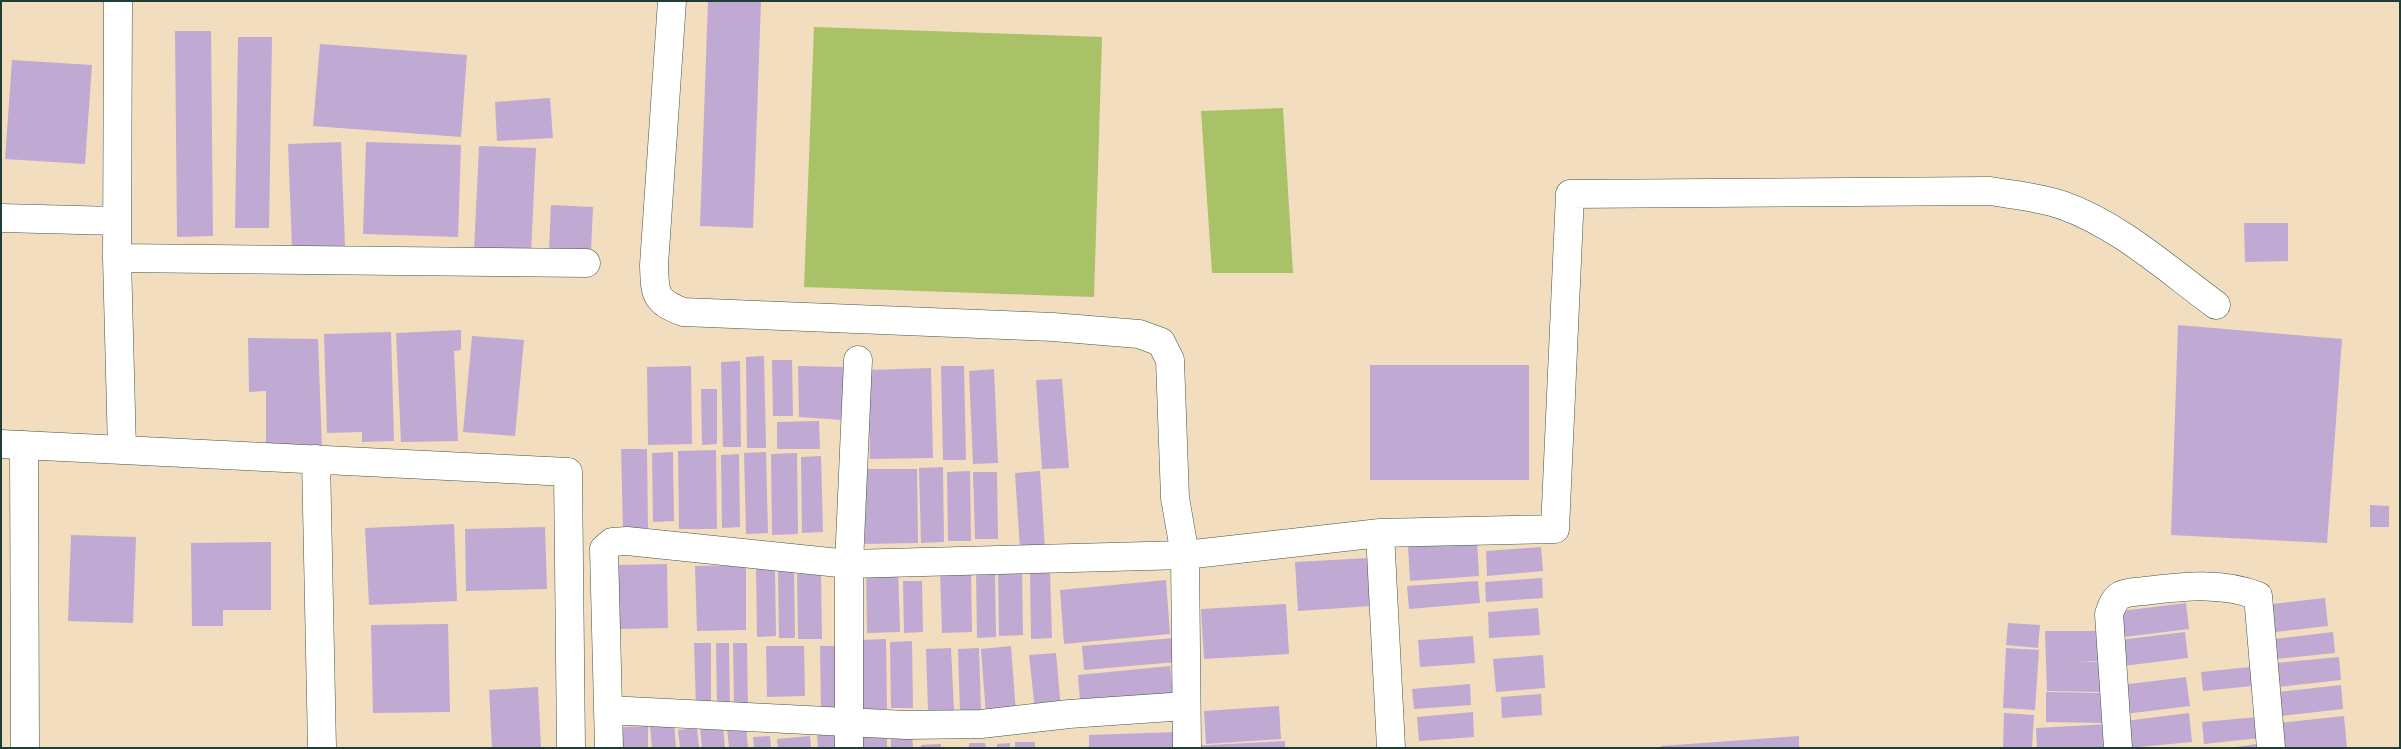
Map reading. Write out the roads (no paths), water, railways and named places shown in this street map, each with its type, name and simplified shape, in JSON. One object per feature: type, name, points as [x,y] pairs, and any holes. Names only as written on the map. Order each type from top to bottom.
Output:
[{"type":"street","points":[[118,1],[117,258],[122,450]]},
{"type":"street","points":[[672,1],[654,265],[655,292],[665,305],[683,312],[1053,327],[1139,334],[1161,342],[1170,360],[1174,498],[1185,555],[1187,748]]},
{"type":"street","points":[[609,748],[604,549],[612,542],[627,541],[849,564],[1185,555],[1380,533],[1555,529],[1570,194],[1990,191],[2036,198],[2062,206],[2107,225],[2216,305]]},
{"type":"street","points":[[1,218],[117,221]]},
{"type":"street","points":[[117,258],[586,263]]},
{"type":"street","points":[[849,748],[849,564],[858,360]]},
{"type":"street","points":[[26,748],[13,444],[568,472],[571,748]]},
{"type":"street","points":[[316,459],[322,748]]},
{"type":"street","points":[[1380,533],[1391,748]]},
{"type":"street","points":[[2118,748],[2109,614],[2113,602],[2122,594],[2176,587],[2223,587],[2245,591],[2258,596],[2271,748]]},
{"type":"street","points":[[608,710],[906,725],[981,724],[1069,714],[1186,706]]}]
